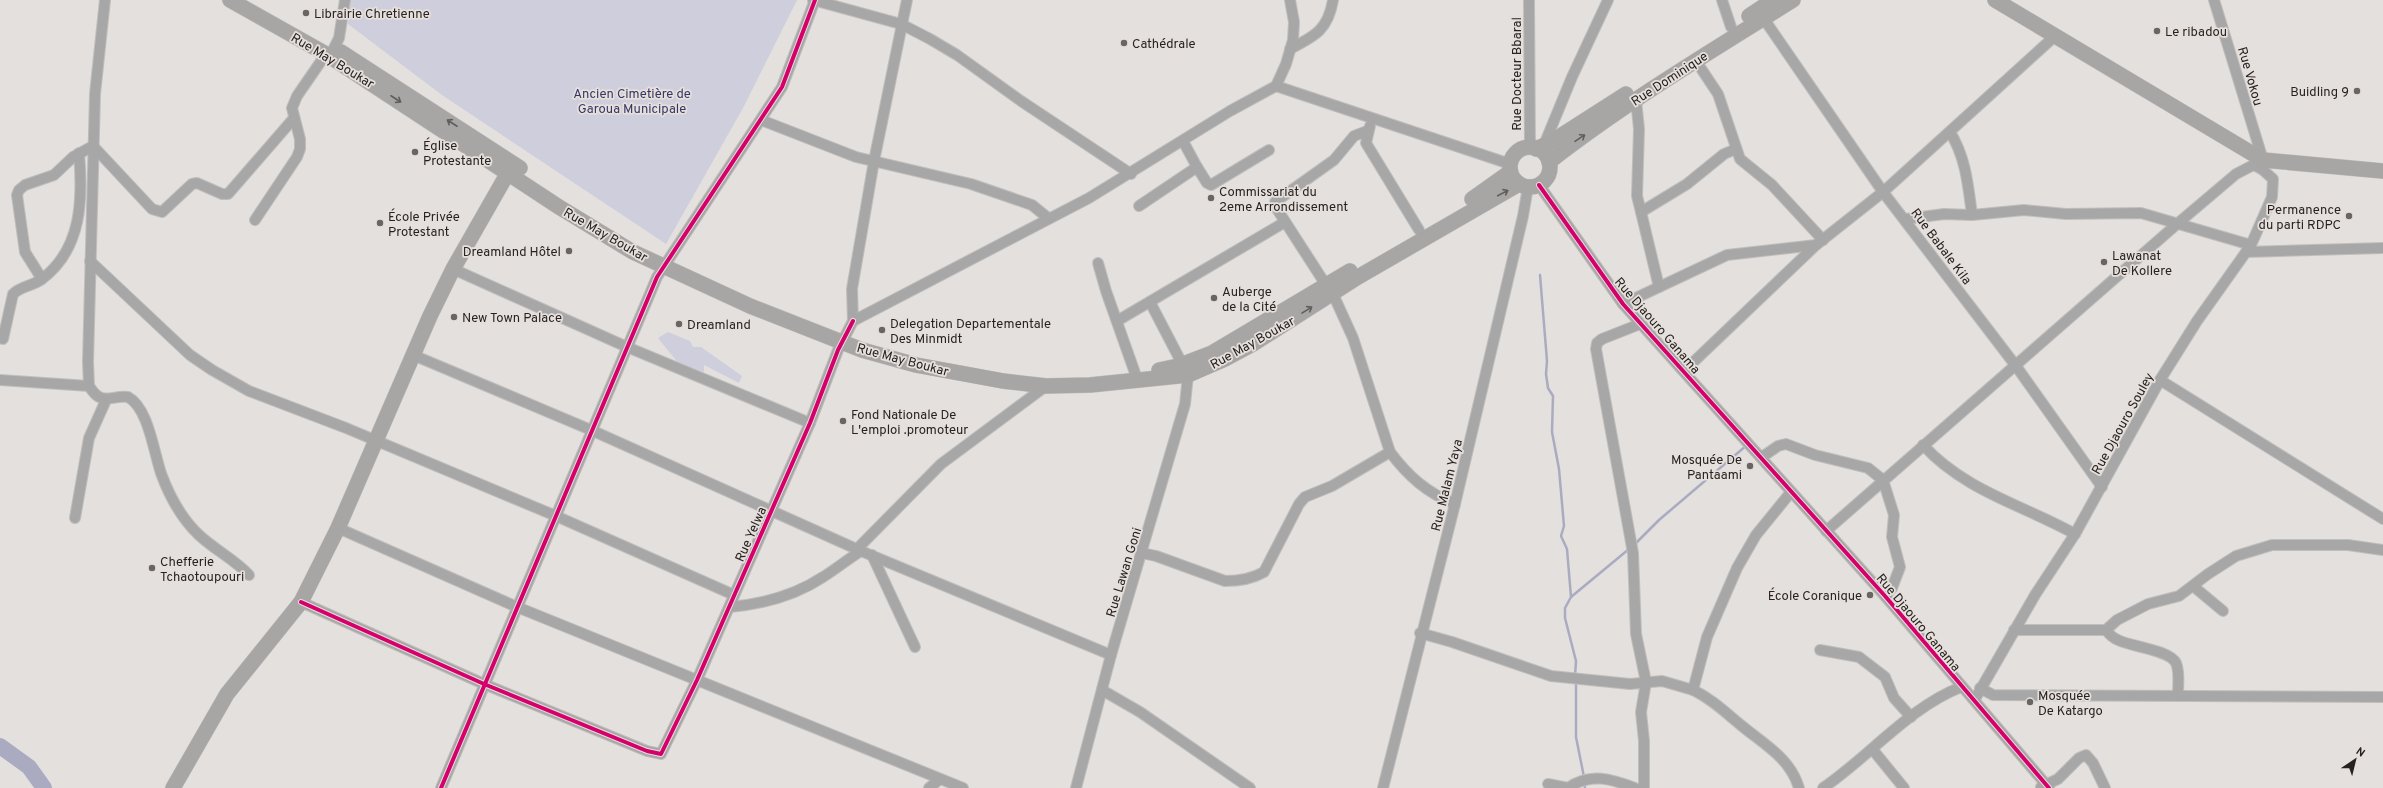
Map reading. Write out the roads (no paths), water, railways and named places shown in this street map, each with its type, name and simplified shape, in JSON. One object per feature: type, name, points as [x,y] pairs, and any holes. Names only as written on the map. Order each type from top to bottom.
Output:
[{"type":"main road","name":"Rue May Boukar","points":[[230,0],[330,51]]},
{"type":"main road","name":"Rue May Boukar","points":[[250,0],[510,168],[602,234],[666,262],[750,306],[844,338],[916,365],[965,375],[1046,386],[1123,383],[1185,370],[1226,359],[1253,344],[1330,289],[1419,230],[1490,188],[1521,179]]},
{"type":"main road","name":"Rue Dominique","points":[[1521,179],[1517,152],[1537,147],[1731,27],[1757,19],[1774,0]]},
{"type":"main road","name":"Rue Dominique","points":[[1549,162],[1573,142],[1757,19],[1794,0]]},
{"type":"main road","points":[[1995,0],[2259,162],[2383,170]]},
{"type":"main road","points":[[1521,179],[1548,175],[1549,162],[1537,147]]},
{"type":"main road","points":[[173,788],[227,694],[301,602],[338,528],[413,355],[453,269],[510,168]]},
{"type":"main road","name":"Rue May Boukar","points":[[1330,289],[1358,277],[1521,179]]},
{"type":"main road","name":"Rue May Boukar","points":[[844,338],[939,361],[1024,377],[1077,377],[1185,370]]},
{"type":"street","points":[[105,0],[95,94],[90,261],[89,386],[96,395],[106,400],[128,397],[139,406],[162,476],[180,510],[199,535],[237,562],[250,574]]},
{"type":"street","points":[[255,220],[297,158],[300,149],[300,139],[292,110],[297,96],[339,38],[345,0]]},
{"type":"street","points":[[441,788],[591,430],[666,262],[717,189],[788,76],[814,0],[901,24],[957,55],[1021,101],[1131,174]]},
{"type":"street","points":[[906,0],[874,161],[852,289],[853,321],[1131,174],[1230,111],[1276,86],[1290,49],[1294,30],[1290,0]]},
{"type":"street","points":[[1290,49],[1315,36],[1322,29],[1330,14],[1333,0]]},
{"type":"street","name":"Rue Docteur Bbaral","points":[[1529,0],[1537,147]]},
{"type":"street","points":[[1537,147],[1608,0]]},
{"type":"street","points":[[1722,0],[1731,27]]},
{"type":"street","name":"Rue Vokou","points":[[2214,0],[2259,162]]},
{"type":"street","name":"Rue Babale Kila","points":[[1757,19],[1883,192],[1906,219],[2016,366],[2102,487]]},
{"type":"street","points":[[1684,371],[1820,243],[1883,192],[2055,36]]},
{"type":"street","points":[[1696,61],[1718,94],[1740,159],[1750,169],[1772,185],[1820,243]]},
{"type":"street","points":[[1276,86],[1373,118],[1521,179]]},
{"type":"street","points":[[1636,100],[1640,129],[1637,196],[1659,287]]},
{"type":"street","points":[[93,146],[152,209],[162,212],[192,184],[197,183],[222,194],[228,194],[294,118]]},
{"type":"street","points":[[1373,118],[1367,131],[1366,143],[1419,230]]},
{"type":"street","points":[[761,120],[826,147],[874,161],[971,184],[1032,206],[1041,210],[1048,218]]},
{"type":"street","points":[[1367,131],[1354,136],[1334,160],[1275,202],[1275,206],[1330,289],[1351,333],[1390,452],[1404,471],[1424,489],[1455,504]]},
{"type":"street","points":[[1950,132],[1960,148],[1967,174],[1972,215]]},
{"type":"street","points":[[1183,141],[1207,183],[1211,185],[1270,150]]},
{"type":"street","points":[[42,279],[29,261],[25,252],[17,195],[19,190],[25,185],[54,175],[79,153],[93,146]]},
{"type":"street","points":[[1641,212],[1686,184],[1724,154],[1736,149]]},
{"type":"street","points":[[3,339],[12,294],[42,279],[66,253],[75,237],[79,211],[79,153]]},
{"type":"street","points":[[1826,531],[2177,224],[2236,174],[2259,162]]},
{"type":"street","name":"Rue Djaouro Souley","points":[[1975,699],[2014,630],[2075,534],[2160,380],[2197,321],[2248,249],[2272,197],[2273,179],[2263,170],[2259,162]]},
{"type":"street","points":[[1139,206],[1197,167]]},
{"type":"street","name":"Rue Djaouro Ganama","points":[[1521,179],[1640,324],[1759,454],[1791,492],[1885,596],[1961,686],[1975,699],[2045,787]]},
{"type":"street","name":"Rue Malam Yaya","points":[[1382,788],[1420,633],[1455,504],[1523,216],[1521,179]]},
{"type":"street","points":[[1906,219],[1944,214],[1972,215],[2024,210],[2066,214],[2141,213],[2248,249],[2383,248]]},
{"type":"street","points":[[1117,320],[1285,222]]},
{"type":"street","points":[[1623,304],[1727,254],[1820,243]]},
{"type":"street","points":[[90,261],[185,350],[212,370],[250,391],[376,441],[556,516],[734,595]]},
{"type":"street","points":[[1098,263],[1106,291],[1135,373]]},
{"type":"street","points":[[453,269],[627,347],[810,423]]},
{"type":"street","points":[[1150,302],[1185,370]]},
{"type":"street","name":"Rue Yelwa","points":[[484,684],[646,751],[661,754],[730,607],[810,423],[844,338],[853,321]]},
{"type":"street","points":[[1640,324],[1602,339],[1597,343],[1596,349],[1633,554],[1636,634],[1646,682],[1641,712],[1644,788]]},
{"type":"street","points":[[413,355],[591,430],[859,550],[1111,655]]},
{"type":"street","name":"Rue Lawan Goni","points":[[1076,788],[1111,655],[1185,404],[1185,370]]},
{"type":"street","points":[[0,380],[89,386]]},
{"type":"street","points":[[2160,380],[2383,519]]},
{"type":"street","points":[[730,607],[758,604],[803,588],[822,578],[859,550],[941,464],[1046,386]]},
{"type":"street","points":[[75,518],[89,438],[106,400]]},
{"type":"street","points":[[1759,454],[1786,444],[1815,455],[1868,468],[1883,480],[1894,515],[1892,537],[1900,567],[1892,588],[1885,596]]},
{"type":"street","points":[[1923,445],[1938,462],[1971,484],[2075,534]]},
{"type":"street","points":[[1142,554],[1156,556],[1225,581],[1236,581],[1256,576],[1267,566],[1299,504],[1305,497],[1332,486],[1390,452]]},
{"type":"street","points":[[1692,690],[1707,637],[1737,568],[1764,524],[1791,492]]},
{"type":"street","points":[[338,528],[517,607],[963,788]]},
{"type":"street","points":[[2106,630],[2117,620],[2148,604],[2179,596],[2208,574],[2236,556],[2272,545],[2348,546],[2383,550]]},
{"type":"street","points":[[872,555],[915,647]]},
{"type":"street","points":[[2193,586],[2223,611]]},
{"type":"street","points":[[301,602],[484,684]]},
{"type":"street","points":[[2014,630],[2106,630],[2116,639],[2167,654],[2174,659],[2177,665],[2178,694]]},
{"type":"street","points":[[1420,633],[1452,642],[1551,676],[1630,684],[1646,682],[1672,683],[1692,690],[1710,699],[1776,751],[1788,765],[1799,788]]},
{"type":"street","points":[[1820,650],[1859,657],[1885,678],[1894,698],[1910,717]]},
{"type":"street","points":[[1823,788],[1873,750],[1910,717],[1943,694],[1961,686]]},
{"type":"street","points":[[1980,688],[1993,695],[2178,694],[2383,697]]},
{"type":"street","points":[[1102,690],[1140,712],[1250,788]]},
{"type":"street","points":[[1873,750],[1904,788]]},
{"type":"street","points":[[2045,787],[2058,779],[2079,758],[2086,755],[2094,763],[2104,788]]},
{"type":"street","points":[[929,788],[940,779]]},
{"type":"street","points":[[1548,784],[1568,788],[1585,779],[1611,779],[1635,788]]},
{"type":"waterway","points":[[1540,275],[1547,361],[1546,374],[1548,388],[1553,396],[1552,432],[1559,469],[1564,526],[1561,536],[1567,549],[1571,597],[1565,608],[1565,618],[1576,661],[1575,676]]},
{"type":"waterway","points":[[1634,545],[1659,520],[1747,445]]},
{"type":"waterway","points":[[1571,597],[1629,549]]},
{"type":"waterway","points":[[1576,681],[1576,737],[1584,777]]},
{"type":"waterway","points":[[0,746],[29,767],[44,788]]},
{"type":"waterway","points":[[1584,782],[1585,788]]},
{"type":"place","name":"Librairie Chretienne","points":[[306,13]]},
{"type":"place","name":"Le ribadou","points":[[2157,31]]},
{"type":"place","name":"Cathédrale","points":[[1124,43]]},
{"type":"place","name":"Buidling 9","points":[[2357,91]]},
{"type":"place","name":"Église Protestante","points":[[415,152]]},
{"type":"place","name":"Commissariat du 2eme Arrondissement","points":[[1211,198]]},
{"type":"place","name":"Permanence du parti RDPC","points":[[2349,216]]},
{"type":"place","name":"École Privée Protestant","points":[[380,223]]},
{"type":"place","name":"Dreamland Hôtel","points":[[569,251]]},
{"type":"place","name":"Lawanat De Kollere","points":[[2104,262]]},
{"type":"place","name":"Auberge de la Cité","points":[[1214,298]]},
{"type":"place","name":"New Town Palace","points":[[454,317]]},
{"type":"place","name":"Dreamland","points":[[679,324]]},
{"type":"place","name":"Delegation Departementale Des Minmidt","points":[[882,330]]},
{"type":"place","name":"Fond Nationale De L'emploi .promoteur","points":[[843,421]]},
{"type":"place","name":"Mosquée De Pantaami","points":[[1750,466]]},
{"type":"place","name":"Chefferie Tchaotoupouri","points":[[152,568]]},
{"type":"place","name":"École Coranique","points":[[1870,595]]},
{"type":"place","name":"Mosquée De Katargo","points":[[2030,702]]},
{"type":"park label","name":"Ancien Cimetière de Garoua Municipale","points":[[632,100]]}]
